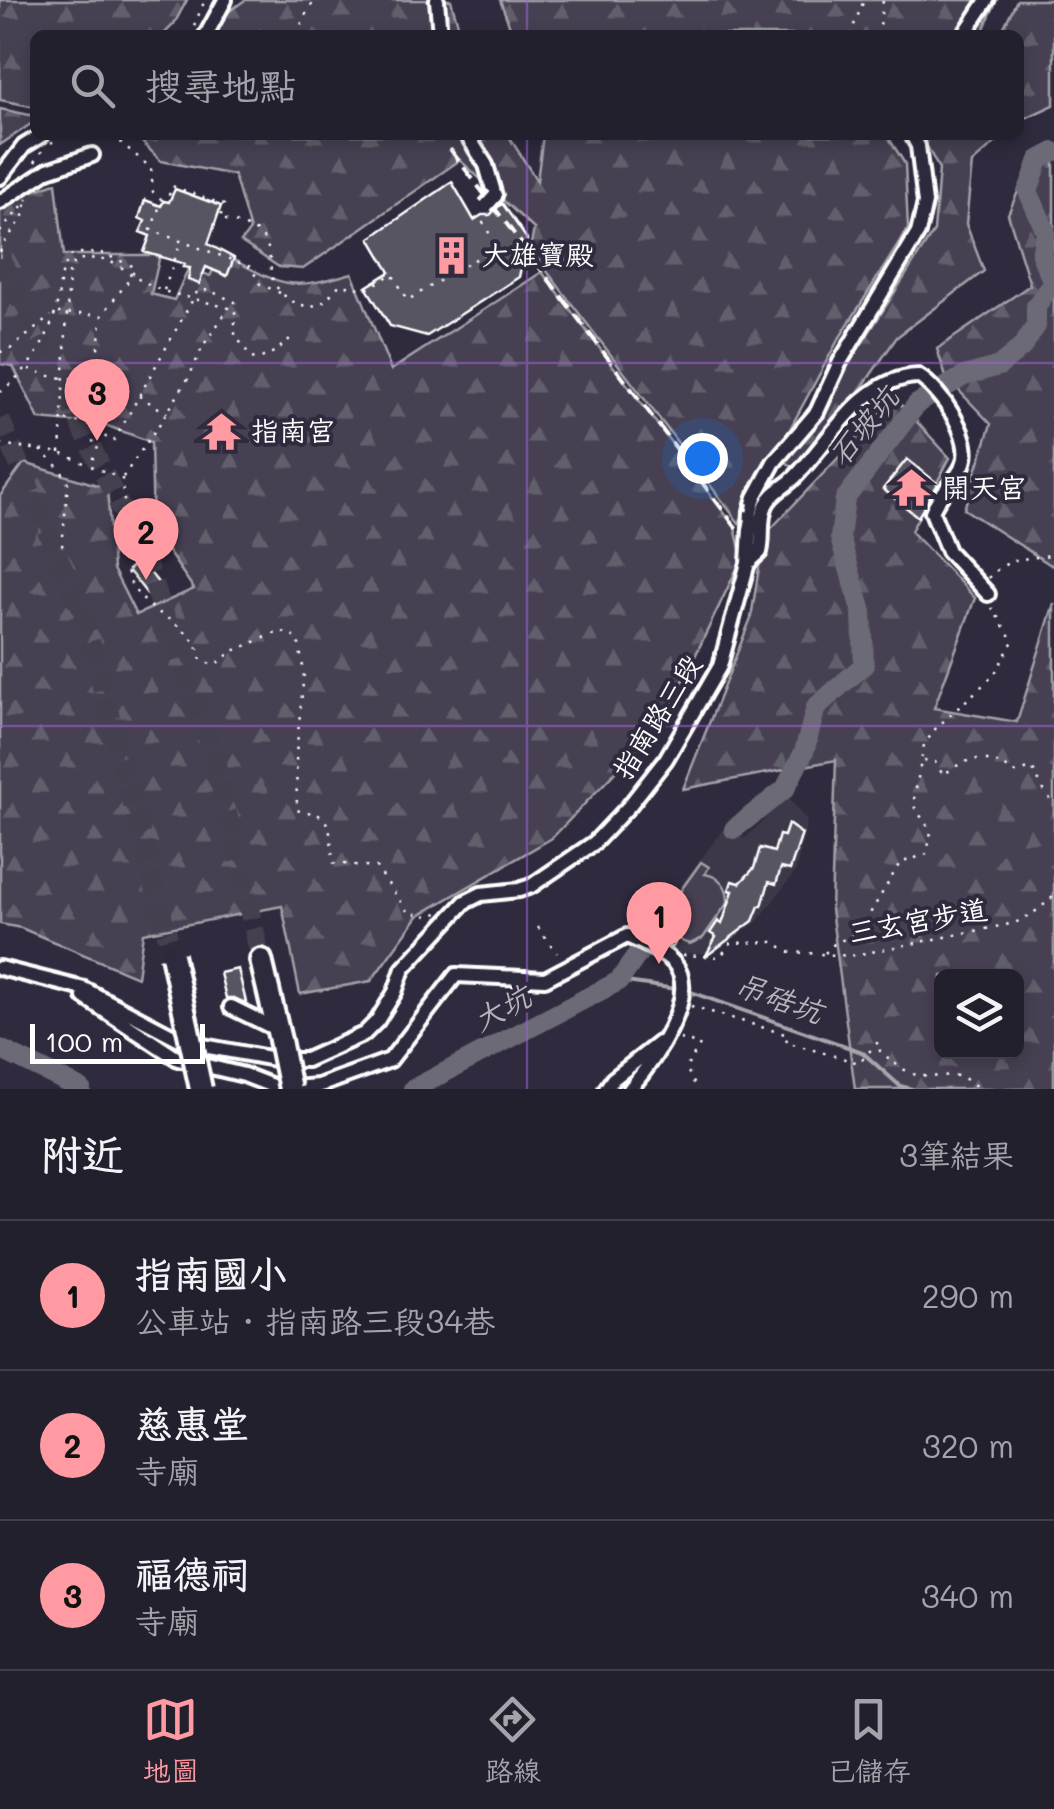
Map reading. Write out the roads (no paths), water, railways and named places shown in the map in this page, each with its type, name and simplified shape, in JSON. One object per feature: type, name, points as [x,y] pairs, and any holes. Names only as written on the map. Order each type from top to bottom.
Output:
[{"type":"highway","points":[[170,947],[200,1089]]},
{"type":"highway","points":[[261,960],[290,1089]]},
{"type":"street","points":[[209,30],[224,0]]},
{"type":"street","points":[[437,0],[440,30]]},
{"type":"street","points":[[967,30],[987,0]]},
{"type":"street","points":[[0,177],[24,146],[34,140]]},
{"type":"street","points":[[471,140],[486,166],[490,200]]},
{"type":"street","name":"指南路三段","points":[[0,968],[61,983],[107,1000],[187,1043],[280,1060],[318,1056],[364,1034],[377,1021],[395,992],[403,969],[465,902],[481,894],[531,886],[594,844],[666,759],[720,666],[748,562],[750,511],[755,497],[774,462],[817,412],[840,362],[918,233],[924,203],[915,140]]},
{"type":"street","points":[[0,202],[48,170],[92,155]]},
{"type":"street","points":[[748,562],[760,552],[762,522],[770,497],[791,481],[856,406],[886,382],[918,376],[944,400],[962,434],[966,452],[963,465],[938,497],[932,512],[948,552],[984,590]]},
{"type":"street","points":[[61,983],[178,1060],[280,1089],[318,1086],[390,1060],[456,975],[545,979],[622,936],[664,956],[680,972],[679,998],[668,1036],[630,1089]]},
{"type":"street","points":[[232,1007],[279,1035]]},
{"type":"street","points":[[606,1089],[613,1078],[668,1036]]},
{"type":"waterway","name":"石坡坑","points":[[734,829],[785,789],[804,752],[816,707],[864,665],[862,612],[840,538],[845,499],[917,404],[964,376],[999,366],[1022,347],[1036,326],[1036,306],[1053,282],[1041,255],[1046,232],[1028,191],[1039,160],[1054,152]]},
{"type":"waterway","name":"大坑","points":[[413,1089],[619,981],[647,941]]},
{"type":"waterway","name":"吊硞坑","points":[[619,981],[676,989]]},
{"type":"waterway","name":"吊硞坑","points":[[685,990],[862,1052],[900,1086],[912,1089]]},
{"type":"waterway","name":"大坑","points":[[0,1049],[81,1089]]},
{"type":"tunnel","points":[[0,258],[143,554],[213,752],[261,960]]},
{"type":"tunnel","points":[[0,419],[84,618],[168,938]]},
{"type":"railway","points":[[450,149],[741,534],[747,503]]},
{"type":"place","name":"大雄寶殿","points":[[452,255]]},
{"type":"place","name":"指南宮","points":[[221,431]]},
{"type":"place","name":"福德祠","points":[[97,441]]},
{"type":"place","name":"開天宮","points":[[912,488]]},
{"type":"place","name":"慈惠堂","points":[[146,580]]},
{"type":"place","name":"指南國小","points":[[659,964]]}]
